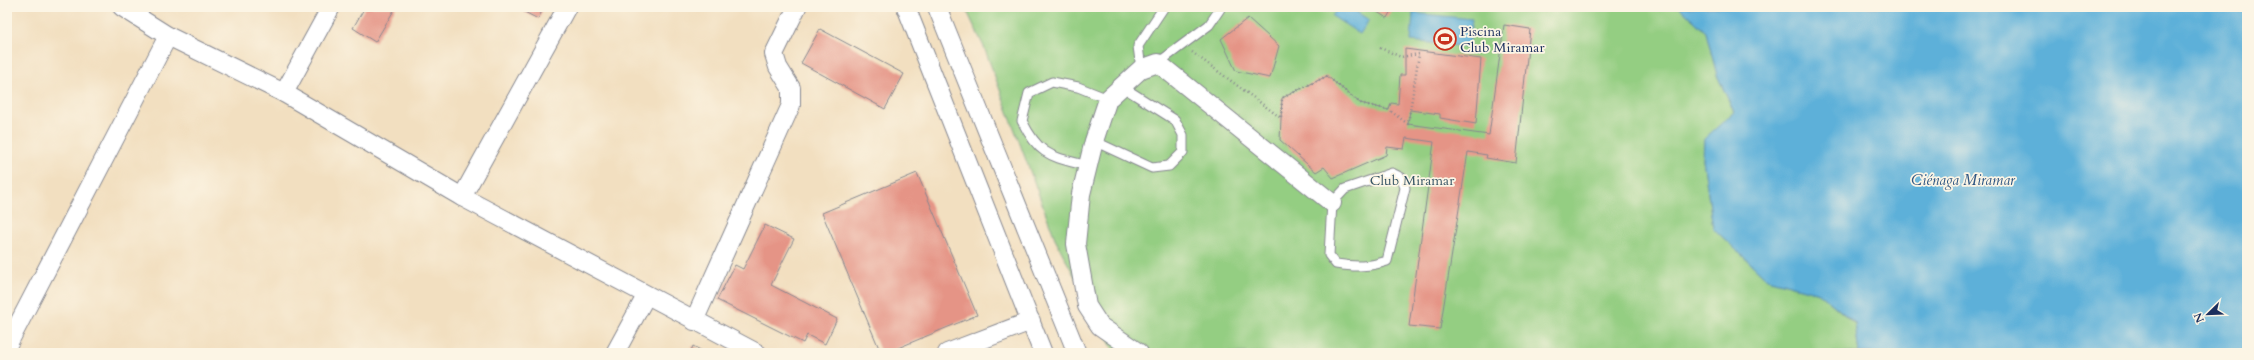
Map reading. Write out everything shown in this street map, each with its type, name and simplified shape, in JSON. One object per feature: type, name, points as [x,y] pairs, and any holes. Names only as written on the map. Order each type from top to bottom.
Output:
[{"type":"street","points":[[122,7],[168,36],[284,93],[462,197],[646,296],[757,353]]},
{"type":"street","points":[[284,93],[331,7]]},
{"type":"street","points":[[462,197],[567,7]]},
{"type":"street","points":[[694,321],[791,105],[791,88],[778,68],[774,54],[797,7]]},
{"type":"street","points":[[906,7],[1043,353]]},
{"type":"street","points":[[937,7],[1076,353]]},
{"type":"street","points":[[7,346],[168,36]]},
{"type":"street","points":[[1136,352],[1100,326],[1086,306],[1076,244],[1082,194],[1094,141],[1108,99],[1121,86],[1149,66],[1332,203]]},
{"type":"street","points":[[615,353],[646,296]]},
{"type":"street","points":[[947,353],[1030,321]]},
{"type":"lane","points":[[1164,7],[1138,46],[1149,66],[1209,25],[1220,9],[1219,7]]},
{"type":"lane","points":[[1088,166],[1049,156],[1032,141],[1022,121],[1029,93],[1052,82],[1078,87],[1108,99]]},
{"type":"lane","points":[[1094,141],[1152,168],[1169,166],[1183,152],[1183,135],[1175,120],[1121,86]]},
{"type":"lane","points":[[1392,173],[1402,178],[1405,188],[1388,261],[1373,266],[1358,268],[1336,264],[1329,254],[1332,203],[1345,189],[1392,173]]},
{"type":"path","points":[[1181,45],[1212,65],[1281,118],[1282,98],[1327,76],[1360,103],[1389,110],[1408,124],[1419,54],[1401,57],[1378,48]]},
{"type":"green space","name":"Club Miramar","points":[[965,7],[1679,7],[1706,32],[1717,75],[1734,112],[1704,140],[1703,160],[1713,228],[1767,279],[1819,293],[1855,324],[1859,353],[1115,353],[1056,241],[984,47]]},
{"type":"water","points":[[1339,7],[1349,7],[1369,20],[1360,34],[1332,16]]},
{"type":"water","name":"Ciénaga Miramar","points":[[1679,7],[2247,7],[2247,353],[1859,353],[1855,323],[1819,293],[1767,279],[1713,228],[1703,160],[1704,139],[1734,112],[1717,75],[1706,32]]},
{"type":"water","points":[[1413,13],[1472,19],[1469,47],[1411,41]]},
{"type":"building","points":[[365,7],[396,7],[375,42],[353,28]]},
{"type":"building","points":[[515,7],[544,7],[538,19]]},
{"type":"building","points":[[1369,7],[1393,7],[1387,18]]},
{"type":"building","points":[[1248,18],[1279,46],[1270,78],[1236,71],[1221,39]]},
{"type":"building","points":[[1504,25],[1530,29],[1516,163],[1486,158],[1487,155],[1468,152],[1440,329],[1409,326],[1434,142],[1406,138],[1404,149],[1387,147],[1386,155],[1333,178],[1324,167],[1316,172],[1280,140],[1282,98],[1327,76],[1360,103],[1389,110],[1391,103],[1398,104],[1400,75],[1405,75],[1405,49],[1481,59],[1476,124],[1440,118],[1440,114],[1410,110],[1408,124],[1489,135]]},
{"type":"building","points":[[820,29],[904,74],[885,109],[801,63]]},
{"type":"building","points":[[917,173],[977,315],[886,353],[881,353],[822,213]]},
{"type":"building","points":[[765,225],[794,239],[771,285],[837,319],[825,344],[807,335],[803,343],[717,300],[735,265],[743,269]]},
{"type":"building","points":[[693,346],[706,353],[690,353]]},
{"type":"place","name":"Piscina Club Miramar","points":[[1445,39]]}]
